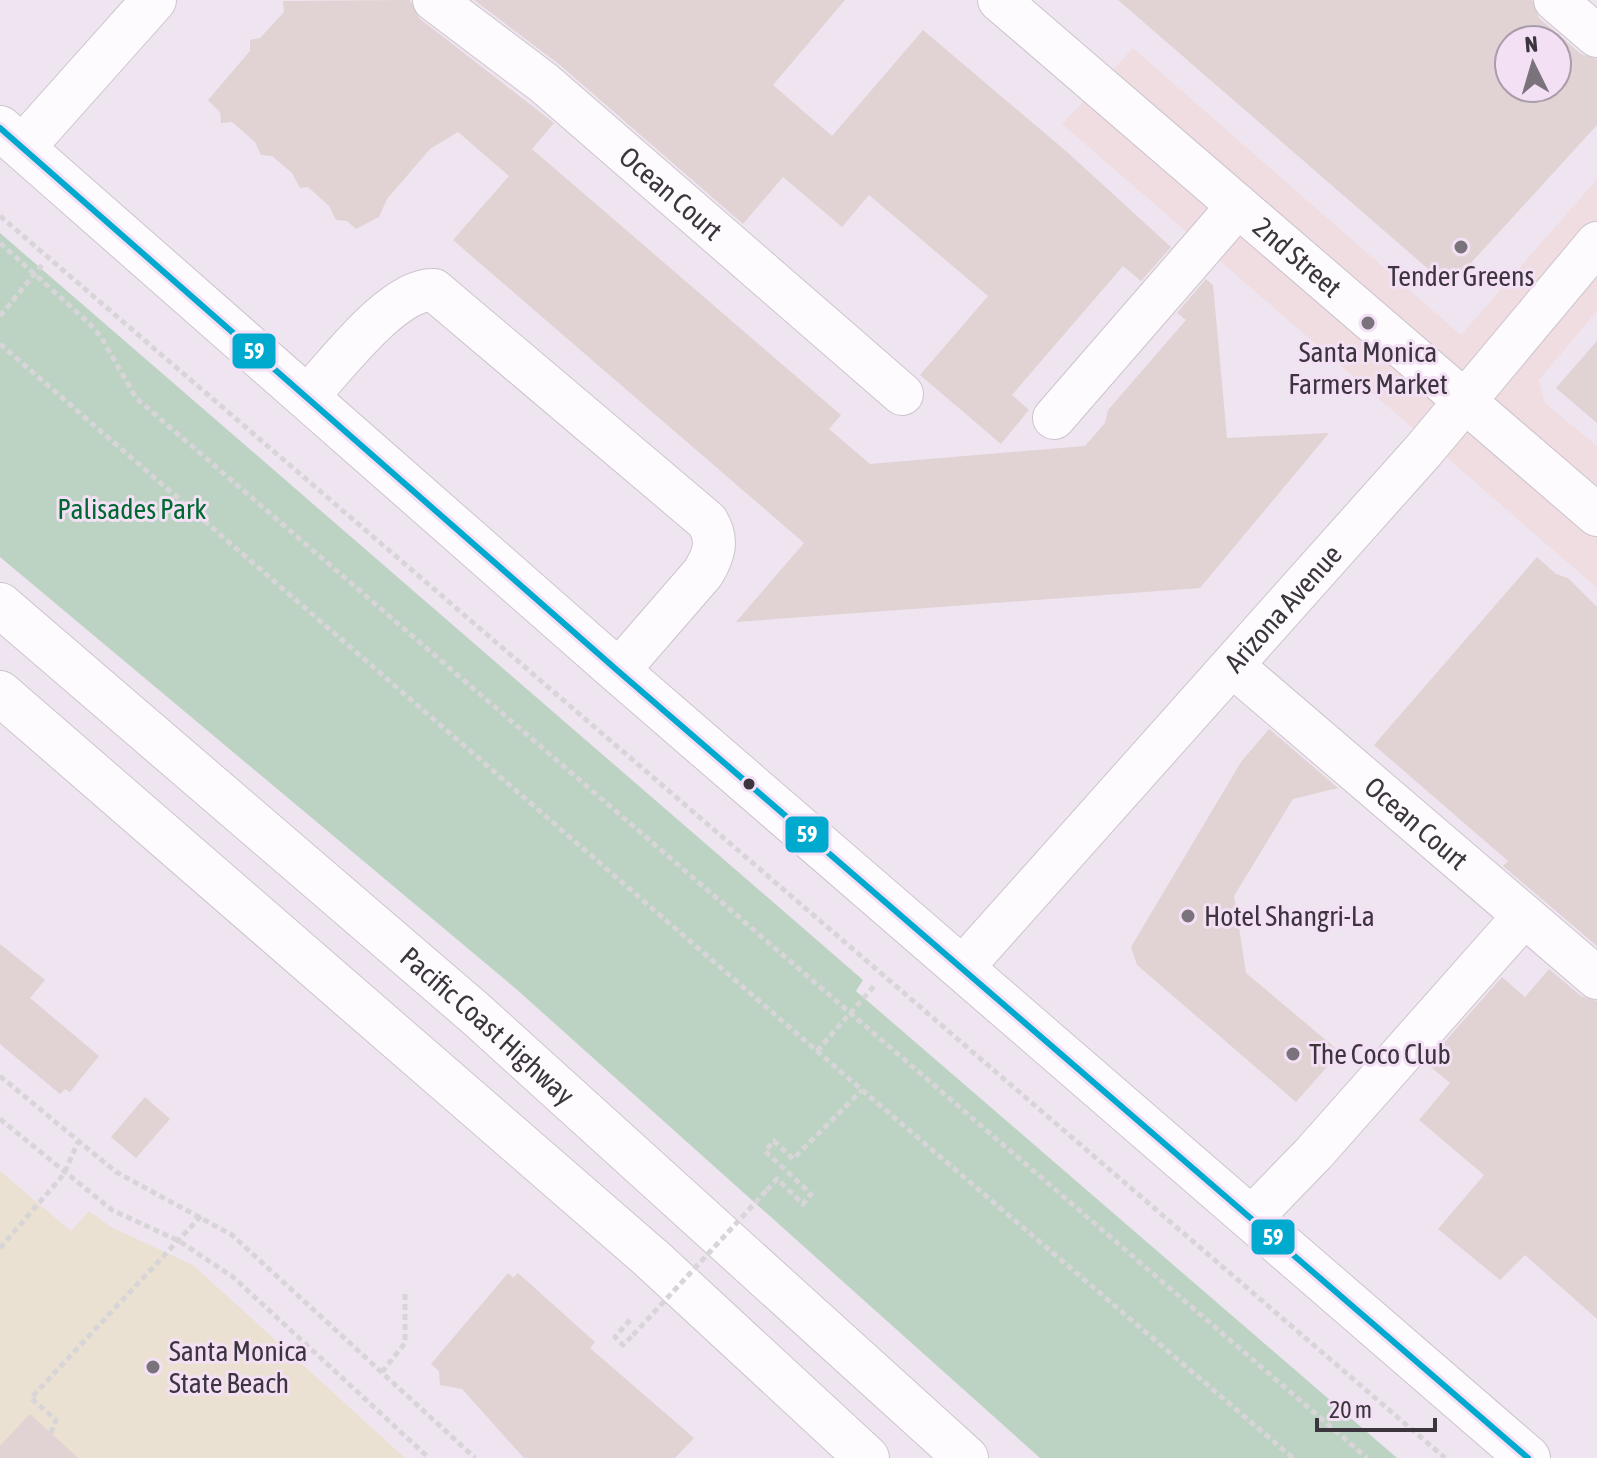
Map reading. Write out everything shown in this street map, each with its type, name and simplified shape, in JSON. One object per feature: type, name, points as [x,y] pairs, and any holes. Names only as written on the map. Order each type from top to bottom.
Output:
[{"type":"main road","points":[[154,0],[12,138],[618,671],[1528,1458]]},
{"type":"main road","name":"Pacific Coast Highway","points":[[0,605],[464,1003],[966,1458]]},
{"type":"main road","points":[[0,693],[651,1258],[867,1458]]},
{"type":"street","name":"Ocean Court","points":[[434,0],[544,83],[902,394]]},
{"type":"street","name":"2nd Street","points":[[999,0],[1597,515]]},
{"type":"street","points":[[1555,0],[1597,36]]},
{"type":"street","points":[[1054,418],[1238,206]]},
{"type":"street","name":"Arizona Avenue","points":[[962,968],[1234,667],[1597,243]]},
{"type":"street","points":[[307,397],[394,305],[413,292],[434,290],[707,521],[715,542],[708,565],[618,671]]},
{"type":"street","name":"Ocean Court","points":[[1234,667],[1597,978]]},
{"type":"street","points":[[1251,1218],[1314,1153],[1524,916]]},
{"type":"path","points":[[0,216],[1445,1458]]},
{"type":"path","points":[[0,243],[101,337],[136,398],[1367,1458]]},
{"type":"path","points":[[0,316],[42,265]]},
{"type":"path","points":[[0,344],[862,1090],[1293,1458]]},
{"type":"path","points":[[817,1051],[875,985]]},
{"type":"path","points":[[0,1076],[116,1172],[232,1235],[475,1458]]},
{"type":"path","points":[[630,1320],[615,1337],[623,1345],[777,1179],[803,1204],[811,1194],[765,1151],[774,1141],[793,1159],[862,1090]]},
{"type":"path","points":[[0,1119],[112,1210],[179,1241],[233,1277],[429,1458]]},
{"type":"path","points":[[0,1248],[64,1174],[78,1142]]},
{"type":"path","points":[[51,1433],[56,1420],[31,1398],[201,1216]]},
{"type":"path","points":[[382,1372],[405,1343],[405,1291]]},
{"type":"shaded area","name":"Santa Monica Farmers Market","points":[[1133,48],[1461,335],[1597,179],[1597,311],[1539,380],[1545,403],[1597,446],[1597,588],[1062,124]]},
{"type":"green space","name":"Palisades Park","points":[[0,233],[863,980],[856,991],[1397,1458],[1040,1458],[515,988],[0,557]]},
{"type":"sand","name":"Santa Monica State Beach","points":[[0,1171],[71,1231],[89,1211],[111,1227],[193,1265],[405,1458],[0,1458]]},
{"type":"building","points":[[410,0],[420,19],[554,123],[532,149],[841,415],[829,429],[870,464],[1085,446],[1105,423],[1108,410],[1186,320],[1177,313],[1206,279],[1213,285],[1227,438],[1329,433],[1200,588],[736,622],[804,543],[453,240],[509,176],[458,132],[430,149],[387,199],[379,217],[356,229],[347,221],[336,220],[329,206],[308,187],[300,188],[292,173],[272,156],[261,155],[255,142],[232,122],[221,123],[220,112],[208,100],[250,51],[250,40],[260,38],[284,12],[283,1]]},
{"type":"building","points":[[474,0],[845,0],[773,85],[832,136],[923,30],[1067,152],[1171,247],[1141,281],[1123,266],[1012,395],[1029,410],[1001,444],[920,375],[988,296],[869,195],[842,227],[783,177],[743,224],[560,65]]},
{"type":"building","points":[[1118,0],[1532,0],[1539,18],[1546,24],[1493,24],[1493,104],[1573,104],[1573,47],[1581,54],[1597,59],[1597,125],[1449,287]]},
{"type":"building","points":[[1597,341],[1597,423],[1556,388]]},
{"type":"building","points":[[1537,557],[1556,574],[1568,578],[1597,607],[1597,946],[1503,866],[1508,861],[1374,745]]},
{"type":"building","name":"Hotel Shangri-La","points":[[1269,729],[1338,788],[1293,799],[1234,896],[1246,973],[1340,1052],[1296,1102],[1137,965],[1131,947],[1241,762]]},
{"type":"building","points":[[0,944],[45,980],[30,998],[99,1056],[70,1092],[65,1089],[60,1094],[0,1044]]},
{"type":"building","points":[[1549,969],[1581,996],[1597,1001],[1597,1319],[1525,1255],[1500,1280],[1438,1229],[1484,1175],[1419,1120],[1450,1083],[1426,1063],[1502,977],[1525,997]]},
{"type":"building","points":[[145,1097],[170,1119],[136,1158],[111,1137]]},
{"type":"building","points":[[508,1273],[513,1278],[518,1273],[595,1342],[590,1348],[694,1438],[675,1458],[524,1458],[462,1389],[440,1385],[439,1371],[431,1364]]},
{"type":"building","points":[[30,1414],[78,1458],[0,1458],[0,1446]]},
{"type":"transit line","name":"59","points":[[0,128],[618,671],[1528,1458]]},
{"type":"place","name":"Tender Greens","points":[[1461,247]]},
{"type":"place","name":"Santa Monica Farmers Market","points":[[1368,323]]},
{"type":"place","name":"Hotel Shangri-La","points":[[1188,916]]},
{"type":"place","name":"The Coco Club","points":[[1293,1054]]},
{"type":"place","name":"Santa Monica State Beach","points":[[153,1367]]}]
